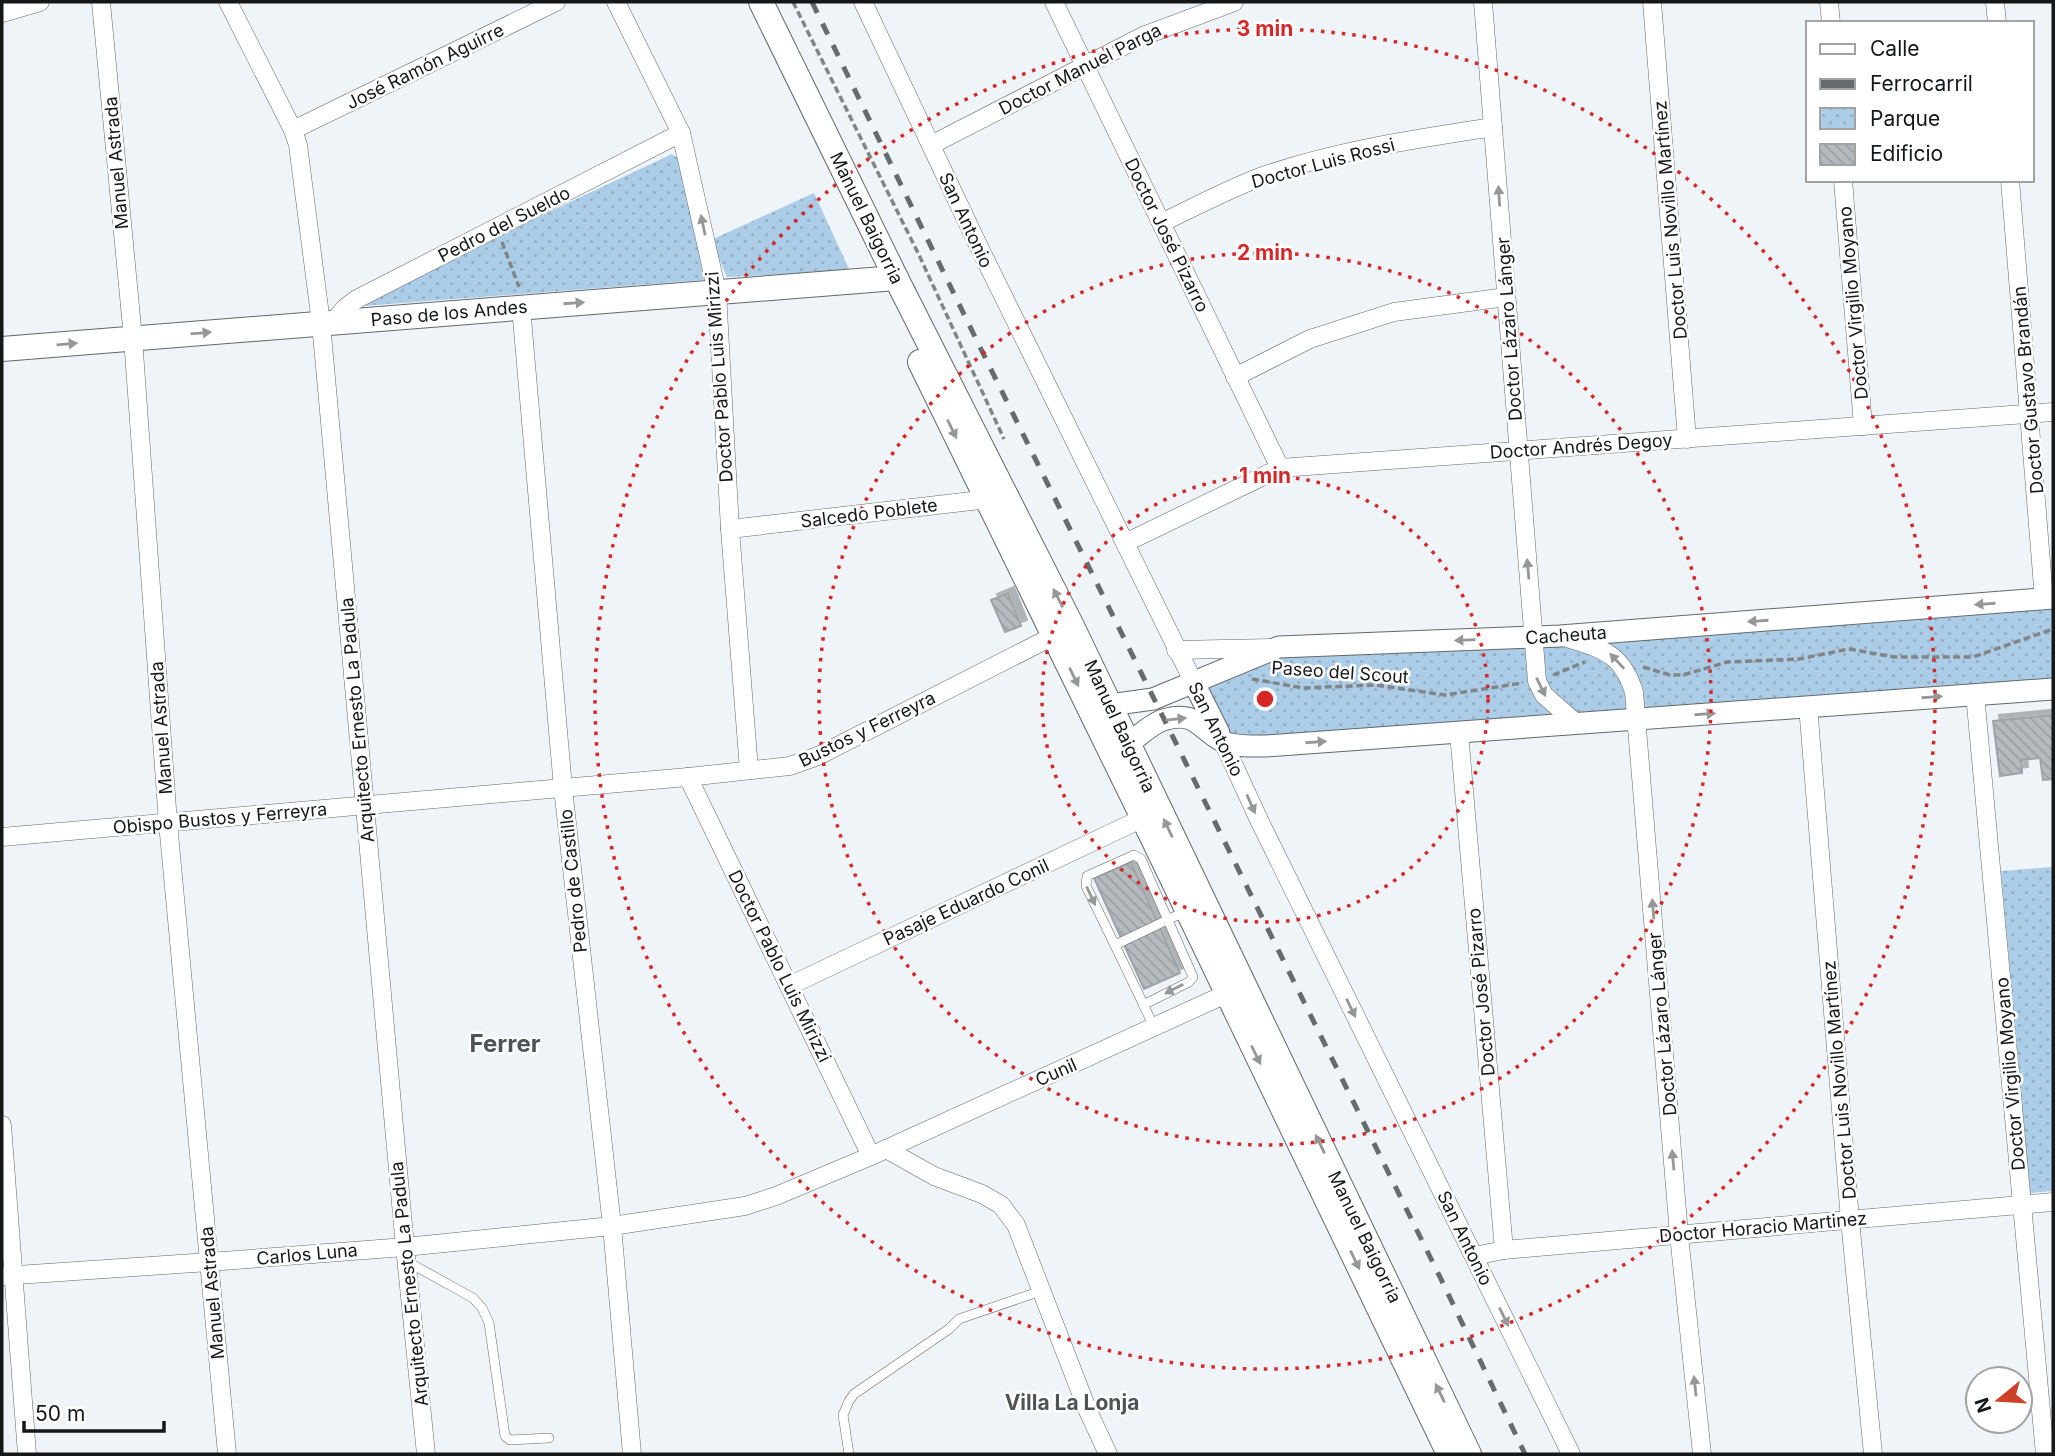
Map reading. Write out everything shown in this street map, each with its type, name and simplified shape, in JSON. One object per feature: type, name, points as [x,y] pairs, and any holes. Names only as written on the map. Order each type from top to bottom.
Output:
[{"type":"main road","name":"Manuel Baigorria","points":[[744,2],[887,279],[1063,631],[1120,749],[1173,883]]},
{"type":"main road","name":"Manuel Baigorria","points":[[761,2],[887,279]]},
{"type":"main road","name":"Paso de los Andes","points":[[2,349],[327,323],[522,301],[717,292],[887,279]]},
{"type":"main road","name":"Manuel Baigorria","points":[[1120,749],[1143,818],[1173,883],[1449,1454]]},
{"type":"main road","name":"Manuel Baigorria","points":[[1202,944],[1469,1454]]},
{"type":"street","points":[[2,13],[40,2]]},
{"type":"street","name":"Manuel Astrada","points":[[101,2],[133,338],[168,823],[226,1454]]},
{"type":"street","name":"Arquitecto Ernesto La Padula","points":[[228,2],[293,130],[298,145],[327,323],[365,806],[405,1254],[426,1454]]},
{"type":"street","name":"José Ramón Aguirre","points":[[293,130],[556,2]]},
{"type":"street","name":"Doctor Pablo Luis Mirizzi","points":[[616,2],[681,133],[717,292],[730,529],[749,770]]},
{"type":"street","name":"San Antonio","points":[[863,2],[979,249],[1571,1454]]},
{"type":"street","name":"Doctor José Pizarro","points":[[1054,2],[1280,468]]},
{"type":"street","name":"Doctor Manuel Parga","points":[[931,145],[1168,24],[1234,2]]},
{"type":"street","name":"Doctor Lázaro Lánger","points":[[1483,2],[1537,681]]},
{"type":"street","name":"Doctor Luis Novillo Martínez","points":[[1652,2],[1687,439]]},
{"type":"street","points":[[1829,2],[1831,21]]},
{"type":"street","points":[[1995,2],[1997,21]]},
{"type":"street","name":"Doctor Luis Rossi","points":[[1161,223],[1266,176],[1365,148],[1493,127]]},
{"type":"street","name":"Pedro del Sueldo","points":[[327,323],[357,299],[681,133]]},
{"type":"street","name":"Doctor Virgilio Moyano","points":[[1843,182],[1863,426]]},
{"type":"street","name":"Doctor Gustavo Brandán","points":[[2010,182],[2049,599]]},
{"type":"street","points":[[1235,377],[1310,339],[1394,312],[1506,297]]},
{"type":"street","name":"Pedro de Castillo","points":[[522,301],[563,788],[611,1226],[632,1454]]},
{"type":"street","name":"Doctor Andrés Degoy","points":[[1125,543],[1280,468],[2053,412]]},
{"type":"street","name":"Salcedo Poblete","points":[[730,529],[997,498]]},
{"type":"street","name":"Cacheuta","points":[[1099,707],[1153,699],[1279,648],[1560,636],[2049,599]]},
{"type":"street","name":"Bustos y Ferreyra","points":[[563,788],[790,766],[818,756],[1063,631]]},
{"type":"street","points":[[1560,636],[1599,648],[1618,659]]},
{"type":"street","points":[[1176,650],[1279,648]]},
{"type":"street","name":"Doctor Lázaro Lánger","points":[[1618,659],[1632,685],[1637,719],[1679,1235],[1702,1454]]},
{"type":"street","points":[[1537,681],[1544,695],[1576,723]]},
{"type":"street","points":[[1120,749],[1160,721],[1182,716],[1201,723],[1223,741],[1266,746],[2053,689]]},
{"type":"street","name":"Doctor Virgilio Moyano","points":[[1975,694],[2045,1454]]},
{"type":"street","name":"Doctor Luis Novillo Martínez","points":[[1808,705],[1850,1220],[1873,1454]]},
{"type":"street","name":"Doctor José Pizarro","points":[[1459,733],[1504,1250]]},
{"type":"street","name":"Doctor Pablo Luis Mirizzi","points":[[688,777],[789,986],[879,1152]]},
{"type":"street","name":"Obispo Bustos y Ferreyra","points":[[2,837],[563,788]]},
{"type":"street","name":"Pasaje Eduardo Conil","points":[[789,986],[1143,818]]},
{"type":"street","name":"Cunil","points":[[611,1226],[745,1206],[776,1196],[1226,994]]},
{"type":"street","points":[[2,1125],[8,1275],[27,1454]]},
{"type":"street","points":[[879,1152],[982,1194],[1001,1205],[1016,1225],[1088,1411],[1108,1454]]},
{"type":"street","name":"Doctor Horacio Martinez","points":[[1474,1256],[1504,1250],[2053,1202]]},
{"type":"street","name":"Carlos Luna","points":[[8,1275],[209,1262],[405,1254],[611,1226]]},
{"type":"lane","points":[[1143,1005],[1189,982],[1193,977],[1202,944],[1173,883],[1138,855],[1134,855],[1087,876],[1086,886],[1115,945],[1143,1005],[1154,1027]]},
{"type":"lane","points":[[1115,945],[1187,912]]},
{"type":"lane","points":[[405,1254],[473,1298],[482,1308],[489,1323],[505,1436],[510,1440],[549,1438]]},
{"type":"lane","points":[[849,1454],[843,1415],[854,1394],[950,1329],[959,1319],[1041,1291]]},
{"type":"path","points":[[793,2],[919,255],[1005,443]]},
{"type":"path","points":[[500,235],[522,301]]},
{"type":"path","name":"Paseo del Scout","points":[[1239,677],[1303,688],[1376,685],[1445,695],[1537,681],[1592,660],[1618,659],[1683,675],[1727,662],[1799,659],[1849,649],[1894,657],[1973,657],[2053,629]]},
{"type":"green space","points":[[672,154],[680,160],[704,280],[363,306],[500,235]]},
{"type":"green space","points":[[814,193],[850,271],[727,277],[711,240]]},
{"type":"green space","points":[[2053,598],[2053,689],[1223,742],[1193,682],[1260,654]]},
{"type":"green space","points":[[2053,867],[2053,1191],[2030,1193],[2001,871]]},
{"type":"building","points":[[1008,593],[1021,626],[1005,632],[991,600]]},
{"type":"building","points":[[2053,715],[2053,779],[2043,780],[2040,758],[2021,760],[2022,773],[2000,776],[1993,721]]},
{"type":"building","points":[[1131,862],[1180,973],[1144,989],[1094,878]]},
{"type":"railway","points":[[812,2],[1525,1454]]},
{"type":"district","name":"Ferrer","points":[[505,1043]]},
{"type":"district","name":"Villa La Lonja","points":[[1072,1402]]}]
